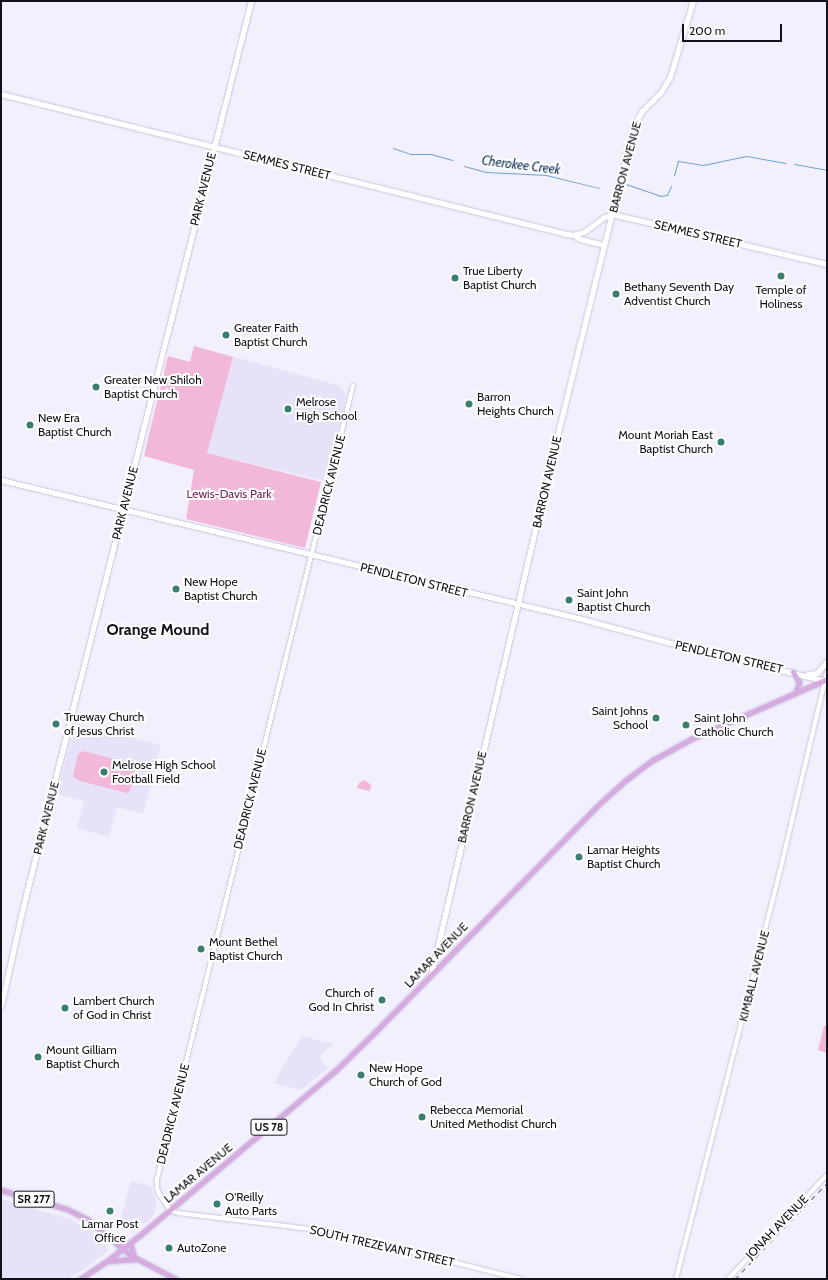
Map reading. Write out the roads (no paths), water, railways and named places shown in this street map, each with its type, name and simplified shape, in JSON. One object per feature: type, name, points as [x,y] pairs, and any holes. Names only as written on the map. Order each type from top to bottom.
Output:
[{"type":"main road","name":"PARK AVENUE","points":[[1,1006],[23,907],[251,1]]},
{"type":"main road","name":"BARRON AVENUE","points":[[431,975],[518,604],[633,127],[642,111],[661,92],[670,77],[693,1]]},
{"type":"main road","name":"SEMMES STREET","points":[[1,94],[574,235],[580,239],[604,245]]},
{"type":"main road","name":"SEMMES STREET","points":[[612,214],[827,264]]},
{"type":"main road","points":[[574,235],[585,232],[603,218],[612,214]]},
{"type":"main road","name":"PENDLETON STREET","points":[[1,480],[124,508],[176,523],[585,620],[696,650],[826,680]]},
{"type":"main road","points":[[803,675],[817,673],[827,661]]},
{"type":"main road","points":[[793,672],[799,682],[796,692]]},
{"type":"main road","name":"KIMBALL AVENUE","points":[[826,680],[827,672]]},
{"type":"main road","name":"LAMAR AVENUE","points":[[80,1279],[130,1243],[335,1071],[572,831],[627,779],[653,760],[691,739],[826,680]]},
{"type":"main road","name":"SR 277","points":[[1,1190],[68,1209],[88,1219],[122,1249]]},
{"type":"main road","points":[[130,1243],[136,1258]]},
{"type":"main road","points":[[122,1249],[176,1279]]},
{"type":"main road","points":[[107,1261],[136,1258]]},
{"type":"street","name":"DEADRICK AVENUE","points":[[170,1210],[159,1194],[158,1178],[353,386]]},
{"type":"street","name":"KIMBALL AVENUE","points":[[676,1279],[777,883],[826,680]]},
{"type":"street","name":"JONAH AVENUE","points":[[728,1279],[827,1175]]},
{"type":"street","name":"SOUTH TREZEVANT STREET","points":[[170,1210],[178,1213],[327,1231],[521,1279]]},
{"type":"waterway","name":"Cherokee Creek","points":[[393,148],[410,154],[431,154],[452,160]]},
{"type":"waterway","name":"Cherokee Creek","points":[[674,175],[678,161],[703,165],[746,156],[785,163]]},
{"type":"waterway","name":"Cherokee Creek","points":[[794,164],[827,170]]},
{"type":"waterway","name":"Cherokee Creek","points":[[464,166],[486,172],[546,175],[599,188]]},
{"type":"waterway","name":"Cherokee Creek","points":[[626,184],[660,196],[667,195],[671,186]]},
{"type":"railway","points":[[735,1279],[827,1183]]},
{"type":"place","name":"Temple of Holiness","points":[[781,276]]},
{"type":"place","name":"True Liberty Baptist Church","points":[[455,278]]},
{"type":"place","name":"Bethany Seventh Day Adventist Church","points":[[616,294]]},
{"type":"place","name":"Greater Faith Baptist Church","points":[[226,335]]},
{"type":"place","name":"Greater New Shiloh Baptist Church","points":[[96,387]]},
{"type":"place","name":"Barron Heights Church","points":[[469,404]]},
{"type":"place","name":"Melrose High School","points":[[288,409]]},
{"type":"place","name":"New Era Baptist Church","points":[[30,425]]},
{"type":"place","name":"Mount Moriah East Baptist Church","points":[[721,442]]},
{"type":"place","name":"New Hope Baptist Church","points":[[176,589]]},
{"type":"place","name":"Saint John Baptist Church","points":[[569,600]]},
{"type":"place","name":"Saint Johns School","points":[[656,718]]},
{"type":"place","name":"Trueway Church of Jesus Christ","points":[[56,724]]},
{"type":"place","name":"Saint John Catholic Church","points":[[686,725]]},
{"type":"place","name":"Melrose High School Football Field","points":[[104,772]]},
{"type":"place","name":"Lamar Heights Baptist Church","points":[[579,857]]},
{"type":"place","name":"Mount Bethel Baptist Church","points":[[201,949]]},
{"type":"place","name":"Church of God In Christ","points":[[382,1000]]},
{"type":"place","name":"Lambert Church of God in Christ","points":[[65,1008]]},
{"type":"place","name":"Mount Gilliam Baptist Church","points":[[38,1057]]},
{"type":"place","name":"New Hope Church of God","points":[[361,1075]]},
{"type":"place","name":"Rebecca Memorial United Methodist Church","points":[[422,1117]]},
{"type":"place","name":"O'Reilly Auto Parts","points":[[217,1204]]},
{"type":"place","name":"Lamar Post Office","points":[[110,1211]]},
{"type":"place","name":"AutoZone","points":[[169,1248]]},
{"type":"district","name":"Orange Mound","points":[[158,630]]},
{"type":"park label","name":"Lewis-Davis Park","points":[[229,494]]}]
